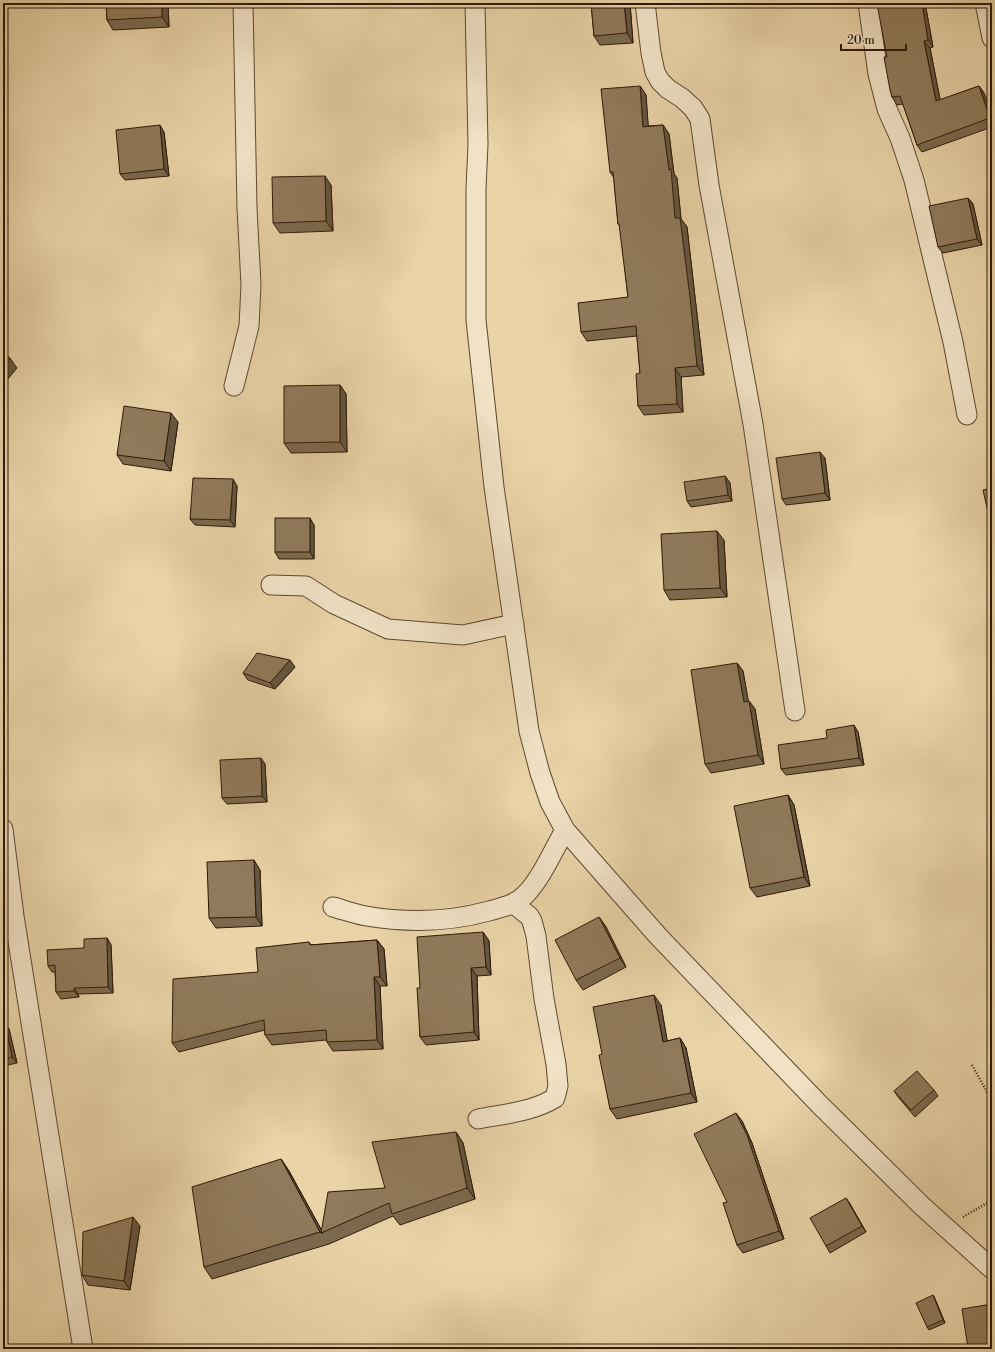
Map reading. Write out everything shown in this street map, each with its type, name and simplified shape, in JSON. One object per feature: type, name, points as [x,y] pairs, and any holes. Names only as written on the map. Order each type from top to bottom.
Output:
[{"type":"street","points":[[234,386],[249,326],[251,285],[246,177],[243,3]]},
{"type":"street","points":[[475,3],[478,144],[476,189],[476,320],[494,487],[529,731],[540,773],[550,802],[565,830],[658,936],[819,1104],[922,1206],[992,1269]]},
{"type":"street","points":[[645,3],[651,53],[655,72],[660,82],[694,108],[700,119],[709,185],[753,424],[795,711]]},
{"type":"street","points":[[868,3],[878,74],[887,109],[900,138],[914,180],[953,342],[966,415]]},
{"type":"street","points":[[985,3],[992,38]]},
{"type":"street","points":[[271,585],[306,586],[334,604],[388,629],[463,635],[514,624]]},
{"type":"street","points":[[3,829],[14,916],[83,1349]]},
{"type":"street","points":[[333,907],[365,916],[407,920],[444,920],[473,915],[514,904],[525,895],[538,877],[565,830]]},
{"type":"street","points":[[478,1119],[518,1112],[544,1104],[555,1098],[558,1086],[556,1064],[544,999],[535,931],[529,916],[514,904]]},
{"type":"path","points":[[972,1065],[992,1101]]},
{"type":"path","points":[[946,1227],[992,1200]]},
{"type":"building","points":[[106,3],[162,3],[162,17],[107,20]]},
{"type":"building","points":[[591,3],[624,3],[627,33],[594,36]]},
{"type":"building","points":[[922,3],[928,40],[924,41],[936,101],[979,86],[990,118],[917,145],[900,96],[892,97],[890,90],[884,57],[887,57],[877,4]]},
{"type":"building","points":[[640,86],[643,127],[663,125],[669,170],[671,169],[675,218],[680,218],[690,297],[697,366],[675,368],[677,404],[638,406],[636,374],[640,373],[636,326],[581,332],[578,303],[628,297],[618,224],[613,172],[610,172],[601,89]]},
{"type":"building","points":[[160,125],[164,169],[120,174],[116,130]]},
{"type":"building","points":[[325,176],[326,221],[273,223],[272,177]]},
{"type":"building","points":[[968,198],[977,239],[938,247],[929,206]]},
{"type":"building","points":[[3,352],[10,358],[3,367]]},
{"type":"building","points":[[340,385],[340,442],[284,443],[284,386]]},
{"type":"building","points":[[124,406],[171,413],[164,461],[117,455]]},
{"type":"building","points":[[820,452],[825,493],[782,499],[776,458]]},
{"type":"building","points":[[725,476],[728,495],[687,501],[684,482]]},
{"type":"building","points":[[193,478],[233,479],[230,520],[190,519]]},
{"type":"building","points":[[992,488],[992,530],[983,490]]},
{"type":"building","points":[[275,518],[310,518],[310,552],[275,552]]},
{"type":"building","points":[[717,531],[720,588],[664,590],[661,534]]},
{"type":"building","points":[[257,653],[290,660],[270,683],[243,673]]},
{"type":"building","points":[[737,663],[744,702],[749,701],[758,755],[705,764],[691,670]]},
{"type":"building","points":[[854,725],[859,758],[781,769],[778,745],[827,738],[826,730]]},
{"type":"building","points":[[261,758],[262,796],[222,798],[220,760]]},
{"type":"building","points":[[788,795],[804,877],[750,888],[734,806]]},
{"type":"building","points":[[254,860],[256,917],[209,918],[207,862]]},
{"type":"building","points":[[599,917],[620,958],[576,980],[555,940]]},
{"type":"building","points":[[483,932],[486,967],[471,968],[474,1032],[420,1037],[417,988],[420,988],[417,937]]},
{"type":"building","points":[[107,938],[108,987],[74,988],[74,991],[56,992],[55,965],[48,966],[47,950],[84,948],[84,939]]},
{"type":"building","points":[[377,940],[380,977],[374,977],[377,1040],[327,1042],[326,1030],[265,1035],[264,1020],[172,1043],[173,979],[258,972],[256,948],[309,942],[310,945]]},
{"type":"building","points":[[654,995],[663,1042],[680,1038],[691,1093],[610,1109],[599,1055],[602,1054],[593,1007]]},
{"type":"building","points":[[3,1023],[5,1023],[12,1057],[3,1059]]},
{"type":"building","points":[[917,1071],[934,1090],[911,1110],[894,1091]]},
{"type":"building","points":[[736,1113],[747,1135],[779,1231],[737,1245],[723,1203],[727,1202],[694,1134]]},
{"type":"building","points":[[456,1132],[467,1188],[392,1214],[389,1203],[321,1233],[328,1192],[385,1188],[372,1142]]},
{"type":"building","points":[[281,1159],[320,1232],[204,1267],[192,1187]]},
{"type":"building","points":[[846,1198],[862,1226],[826,1246],[810,1218]]},
{"type":"building","points":[[133,1217],[124,1281],[82,1275],[83,1232]]},
{"type":"building","points":[[933,1295],[943,1320],[927,1327],[916,1303]]},
{"type":"building","points":[[992,1304],[992,1344],[968,1348],[962,1309]]}]
